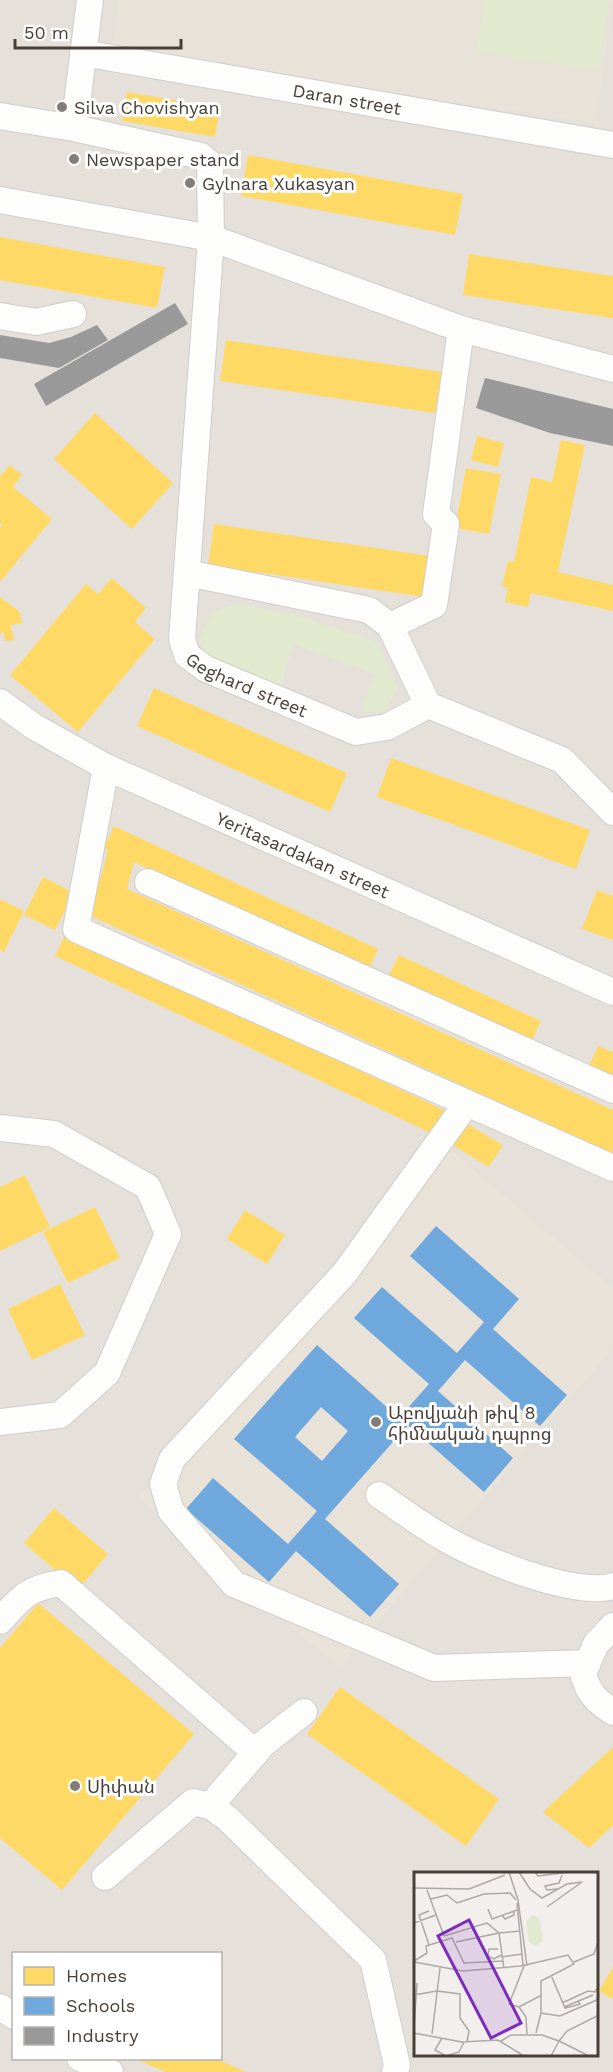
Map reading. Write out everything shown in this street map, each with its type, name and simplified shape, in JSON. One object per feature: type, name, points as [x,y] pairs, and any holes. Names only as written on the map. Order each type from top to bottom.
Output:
[{"type":"street","points":[[0,116],[74,128],[90,0]]},
{"type":"street","name":"Daran street","points":[[83,53],[613,145]]},
{"type":"street","name":"Geghard street","points":[[74,128],[201,156],[210,165],[211,238],[182,639],[187,655],[206,669],[356,732],[387,727],[428,705]]},
{"type":"street","points":[[0,200],[211,238],[461,329],[613,369]]},
{"type":"street","points":[[0,316],[36,322],[73,314]]},
{"type":"street","points":[[390,626],[434,605],[446,524],[436,514],[461,329]]},
{"type":"street","points":[[187,573],[369,610],[390,626],[428,705],[562,760],[613,812]]},
{"type":"street","name":"Yeritasardakan street","points":[[0,702],[33,726],[106,767],[613,992]]},
{"type":"street","points":[[106,767],[76,929],[613,1168]]},
{"type":"street","points":[[148,882],[613,1090]]},
{"type":"street","points":[[467,1103],[344,1274],[172,1459],[163,1484],[171,1511],[234,1584],[305,1615],[434,1668],[588,1663]]},
{"type":"street","points":[[0,1128],[54,1134],[148,1186],[168,1234],[107,1373],[60,1415],[0,1422]]},
{"type":"street","points":[[379,1495],[446,1540],[543,1581],[602,1589],[613,1586]]},
{"type":"street","points":[[0,1621],[22,1595],[41,1586],[61,1583],[256,1753]]},
{"type":"street","points":[[613,1626],[597,1644],[583,1673],[588,1691],[599,1703],[613,1712]]},
{"type":"street","points":[[210,1806],[256,1753],[304,1712]]},
{"type":"street","points":[[105,1877],[193,1802],[210,1806],[227,1818],[373,1960],[397,2066],[395,2072]]},
{"type":"street","points":[[84,2060],[110,2072]]},
{"type":"shaded area","points":[[0,0],[613,0],[613,2072],[0,2072]]},
{"type":"shaded area","points":[[118,0],[613,0],[596,123],[113,50]]},
{"type":"shaded area","name":"Աբովյանի թիվ 8 հիմնական դպրոց","points":[[442,1143],[613,1288],[613,1348],[339,1667],[139,1497]]},
{"type":"green space","points":[[484,0],[609,0],[598,70],[477,52]]},
{"type":"green space","points":[[240,604],[298,616],[377,642],[397,687],[386,712],[362,712],[374,674],[293,644],[281,686],[209,657],[199,640],[214,611]]},
{"type":"building: Homes","points":[[127,92],[220,108],[215,137],[122,121]]},
{"type":"building: Homes","points":[[248,155],[463,194],[455,235],[241,196]]},
{"type":"building: Homes","points":[[0,237],[165,267],[157,308],[0,280]]},
{"type":"building: Homes","points":[[469,254],[613,276],[613,318],[463,295]]},
{"type":"building: Homes","points":[[226,340],[442,372],[435,413],[220,381]]},
{"type":"building: Homes","points":[[95,413],[173,483],[132,529],[54,459]]},
{"type":"building: Homes","points":[[477,436],[504,443],[498,467],[471,460]]},
{"type":"building: Homes","points":[[561,440],[585,445],[558,572],[613,585],[613,611],[531,593],[528,607],[505,602],[508,588],[502,586],[508,561],[514,562],[531,477],[552,482]]},
{"type":"building: Homes","points":[[10,465],[22,475],[13,487],[52,519],[0,582],[0,528],[2,525],[0,523],[0,476]]},
{"type":"building: Homes","points":[[466,468],[501,474],[489,534],[455,528]]},
{"type":"building: Homes","points":[[214,524],[430,556],[424,597],[208,565]]},
{"type":"building: Homes","points":[[112,578],[146,608],[135,622],[155,639],[78,732],[10,675],[86,584],[98,594]]},
{"type":"building: Homes","points":[[0,597],[20,612],[22,623],[11,625],[14,640],[5,641],[3,631],[0,635]]},
{"type":"building: Homes","points":[[154,688],[347,773],[330,812],[137,726]]},
{"type":"building: Homes","points":[[391,758],[590,830],[576,869],[377,797]]},
{"type":"building: Homes","points":[[114,826],[378,949],[368,971],[134,862],[127,889],[613,1110],[613,1154],[84,913],[101,877],[108,850],[104,848]]},
{"type":"building: Homes","points":[[43,877],[74,893],[55,930],[24,915]]},
{"type":"building: Homes","points":[[597,890],[613,896],[613,940],[582,929]]},
{"type":"building: Homes","points":[[0,899],[24,911],[4,952],[0,950]]},
{"type":"building: Homes","points":[[66,932],[446,1111],[435,1135],[55,956]]},
{"type":"building: Homes","points":[[399,955],[541,1021],[530,1044],[388,977]]},
{"type":"building: Homes","points":[[598,1046],[613,1052],[613,1080],[588,1068]]},
{"type":"building: Homes","points":[[464,1122],[503,1145],[489,1167],[451,1144]]},
{"type":"building: Homes","points":[[25,1175],[50,1227],[0,1251],[0,1187]]},
{"type":"building: Homes","points":[[95,1207],[120,1258],[68,1283],[43,1232]]},
{"type":"building: Homes","points":[[245,1210],[285,1235],[267,1264],[227,1239]]},
{"type":"building: Homes","points":[[60,1284],[85,1335],[32,1360],[8,1309]]},
{"type":"building: Homes","points":[[54,1508],[108,1554],[78,1590],[24,1543]]},
{"type":"building: Homes","name":"Սիփան","points":[[38,1603],[194,1734],[62,1890],[0,1838],[0,1648]]},
{"type":"building: Homes","points":[[340,1687],[499,1799],[466,1846],[307,1734]]},
{"type":"building: Homes","points":[[613,1747],[613,1825],[589,1848],[543,1812]]},
{"type":"building: Homes","points":[[613,1967],[613,1999],[599,1991]]},
{"type":"building: Homes","points":[[138,2060],[219,2060],[246,2072],[166,2072]]},
{"type":"building: Schools","points":[[436,1226],[519,1299],[493,1329],[567,1395],[540,1426],[465,1360],[438,1391],[513,1458],[484,1492],[408,1425],[325,1519],[399,1584],[370,1617],[296,1551],[269,1582],[186,1509],[213,1478],[288,1544],[317,1511],[234,1439],[317,1345],[399,1418],[429,1384],[354,1318],[382,1287],[457,1353],[484,1322],[410,1256]],"holes":[[[321,1407],[348,1431],[322,1461],[295,1437]]]},
{"type":"building: Industry","points":[[175,303],[188,324],[46,406],[34,384]]},
{"type":"building: Industry","points":[[97,325],[108,340],[59,368],[0,358],[0,335],[49,343],[71,337]]},
{"type":"building: Industry","points":[[485,378],[613,409],[613,446],[550,433],[476,408]]},
{"type":"place","name":"Silva Chovishyan","points":[[62,107]]},
{"type":"place","name":"Newspaper stand","points":[[74,159]]},
{"type":"place","name":"Gylnara Xukasyan","points":[[190,183]]},
{"type":"place","name":"Աբովյանի թիվ 8 հիմնական դպրոց","points":[[376,1422]]},
{"type":"place","name":"Սիփան","points":[[75,1786]]}]
